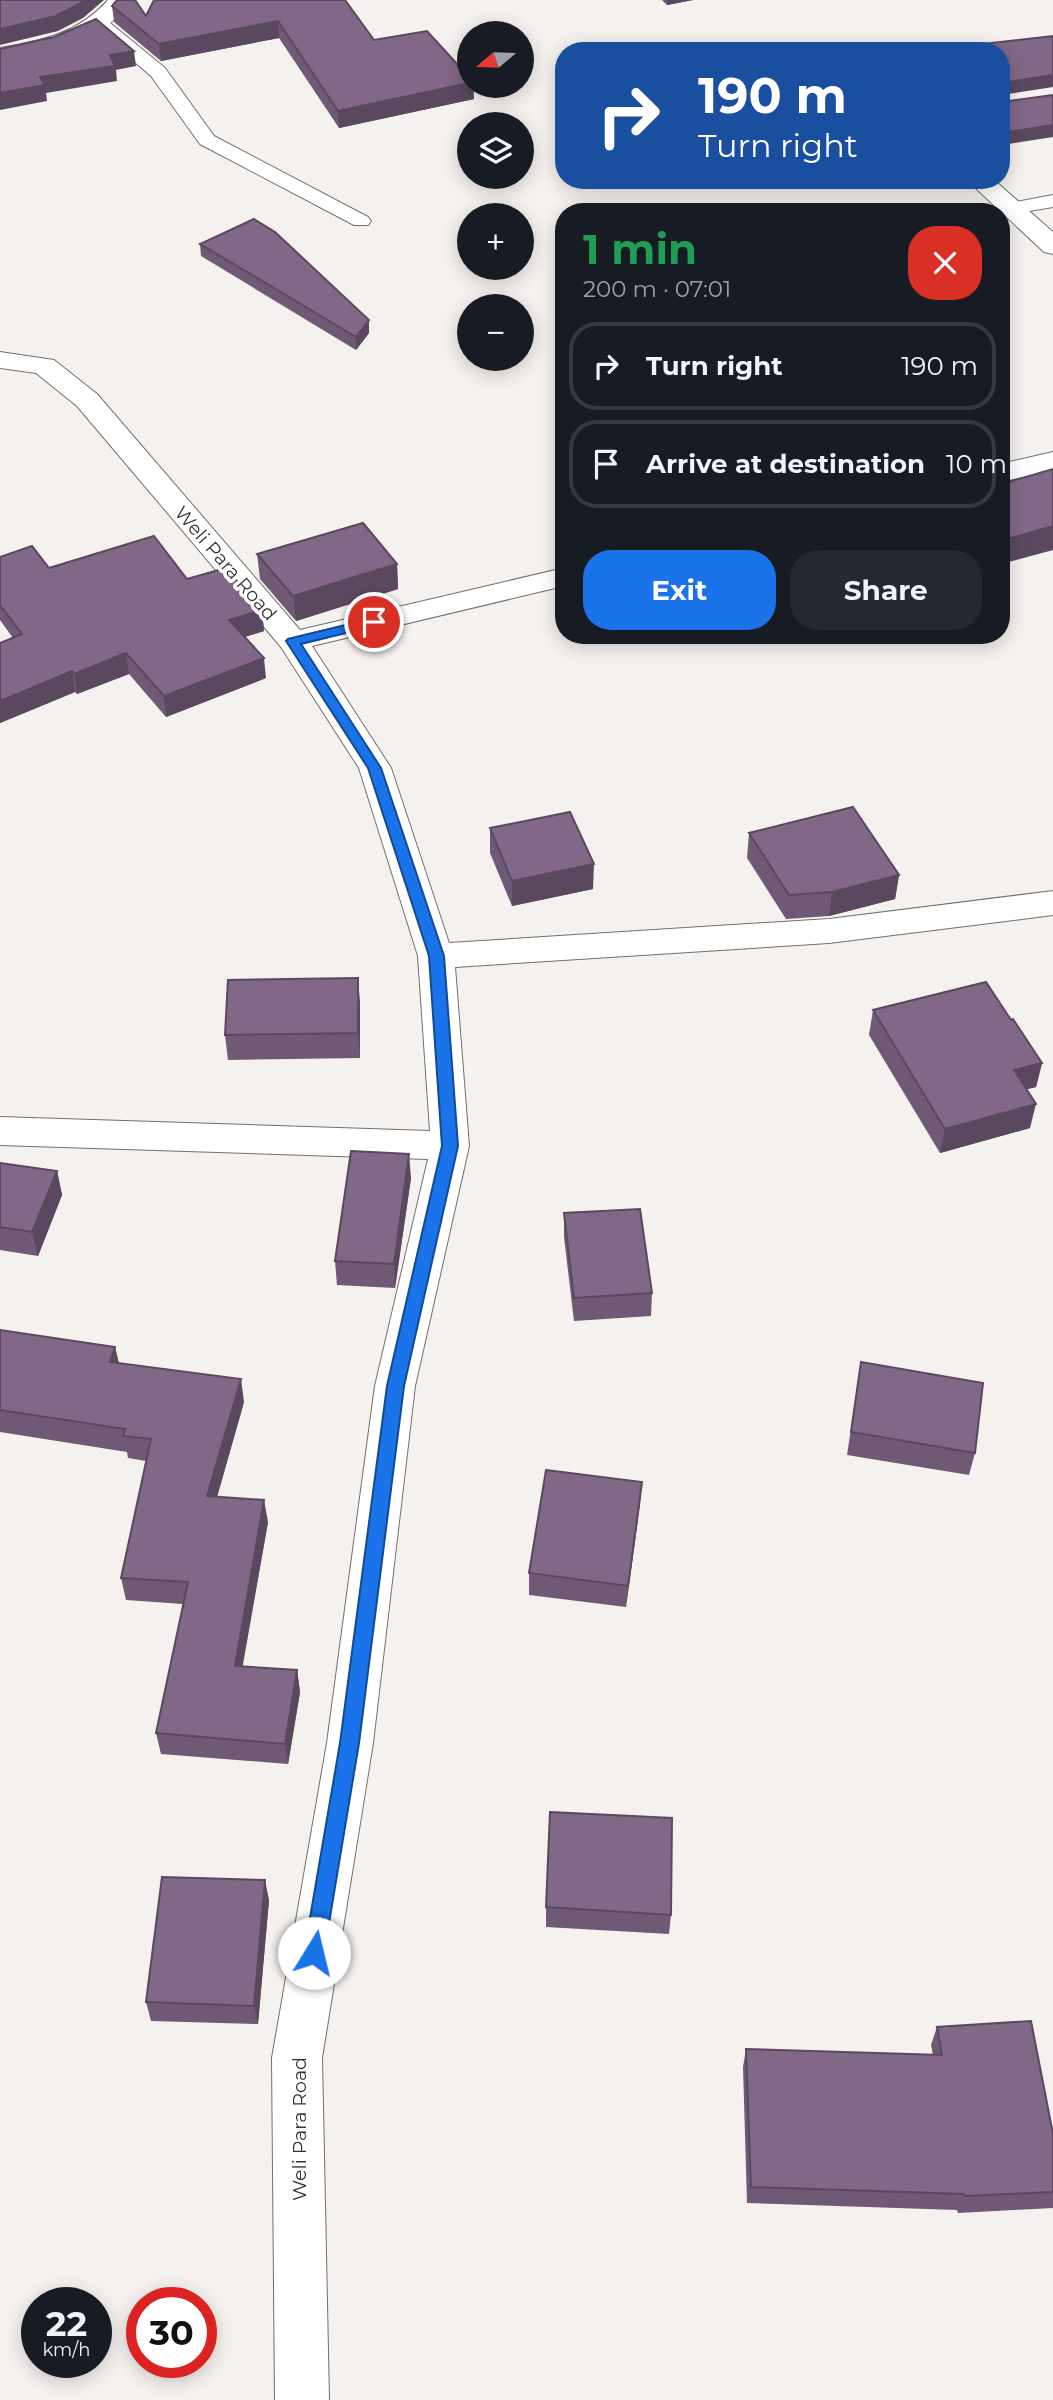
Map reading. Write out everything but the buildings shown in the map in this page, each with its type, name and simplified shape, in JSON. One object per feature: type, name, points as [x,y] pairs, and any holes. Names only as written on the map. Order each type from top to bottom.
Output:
[{"type":"street","points":[[0,55],[48,47],[100,23],[120,0]]},
{"type":"street","points":[[990,189],[1006,203]]},
{"type":"street","points":[[1012,208],[1053,246]]},
{"type":"street","name":"Weli Para Road","points":[[0,360],[44,366],[87,400],[293,641],[375,768],[436,956],[450,1146],[395,1386],[350,1743],[297,2058],[302,2400]]},
{"type":"street","points":[[1010,471],[1053,461]]},
{"type":"street","points":[[293,641],[555,579]]},
{"type":"street","points":[[436,956],[829,931],[1053,903]]},
{"type":"street","points":[[0,1131],[450,1146]]},
{"type":"lane","points":[[100,23],[158,72],[207,140],[361,221]]},
{"type":"lane","points":[[1012,208],[1053,201]]},
{"type":"route","points":[[314,1953],[350,1743],[395,1386],[450,1146],[436,956],[375,768],[293,641],[374,622]]}]
